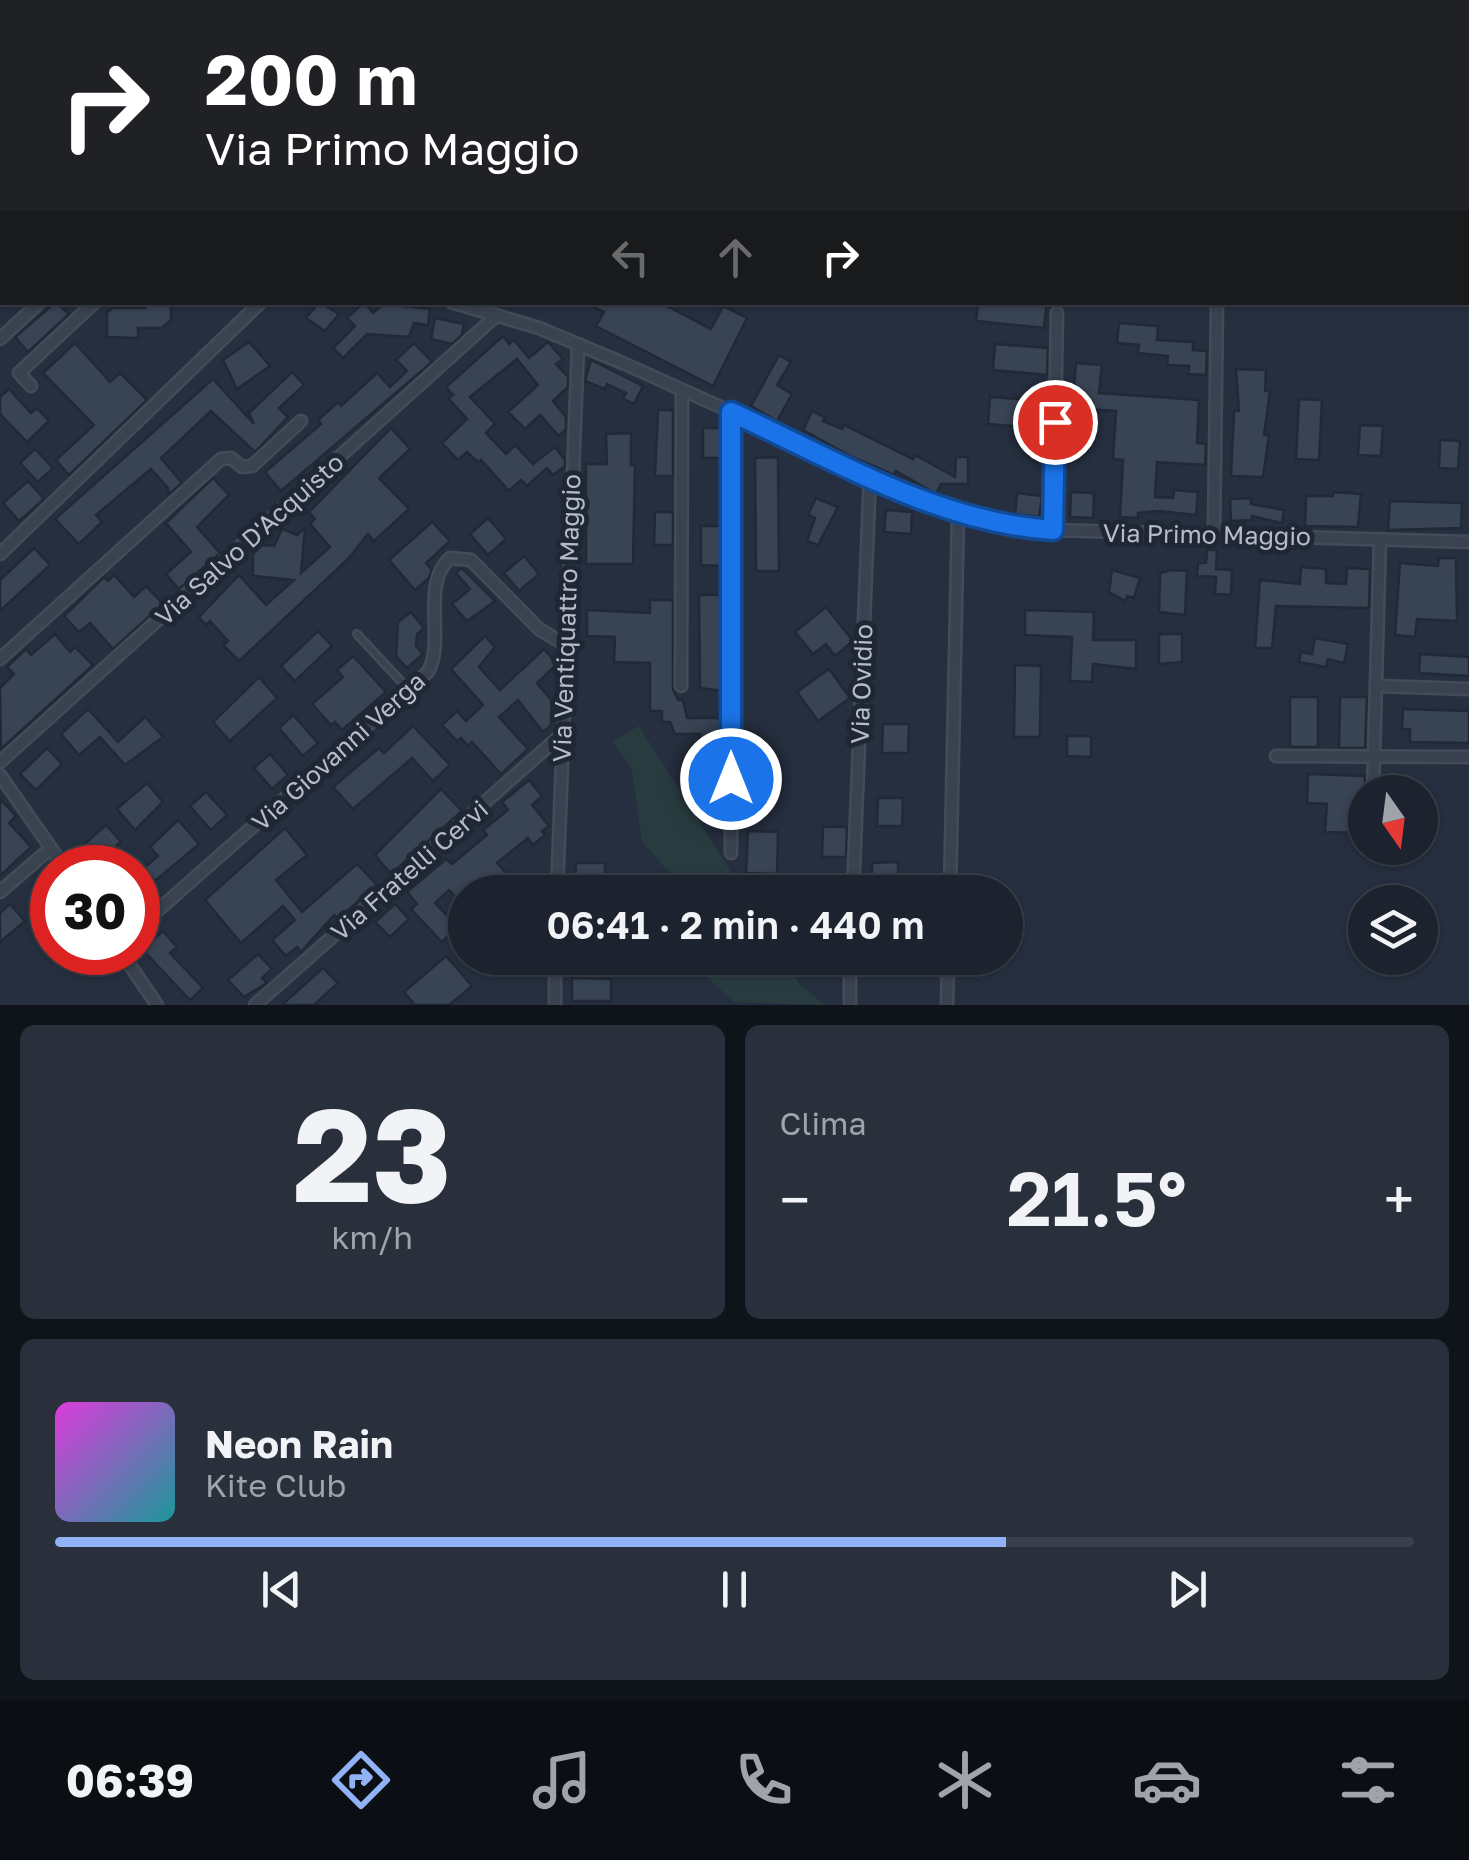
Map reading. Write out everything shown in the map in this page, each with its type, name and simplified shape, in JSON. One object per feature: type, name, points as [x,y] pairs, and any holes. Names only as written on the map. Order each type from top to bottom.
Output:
[{"type":"street","points":[[0,339],[37,305]]},
{"type":"street","points":[[31,386],[19,373],[92,305]]},
{"type":"street","points":[[0,554],[258,305]]},
{"type":"street","name":"Via Primo Maggio","points":[[461,305],[578,344],[958,514],[1008,526],[1469,542]]},
{"type":"street","points":[[1214,532],[1217,305]]},
{"type":"street","points":[[1053,530],[1057,313]]},
{"type":"street","name":"Via Salvo D'Acquisto","points":[[0,762],[498,315]]},
{"type":"street","name":"Via Ventiquattro Maggio","points":[[558,875],[578,344]]},
{"type":"street","points":[[682,390],[682,686]]},
{"type":"street","points":[[731,412],[731,852]]},
{"type":"street","points":[[0,658],[221,459],[231,458],[242,467],[252,466],[301,421]]},
{"type":"street","name":"Via Ovidio","points":[[854,875],[870,475]]},
{"type":"street","points":[[950,875],[958,514]]},
{"type":"street","points":[[1373,775],[1380,539]]},
{"type":"street","name":"Via Giovanni Verga","points":[[160,909],[410,690],[433,663],[439,576],[444,563],[456,556],[470,560],[539,629],[564,644]]},
{"type":"street","points":[[1376,686],[1469,689]]},
{"type":"street","name":"Via Fratelli Cervi","points":[[255,1005],[562,734]]},
{"type":"street","points":[[1276,756],[1469,757]]},
{"type":"street","points":[[0,775],[49,845]]},
{"type":"street","points":[[0,892],[30,866]]},
{"type":"street","points":[[137,975],[157,1005]]},
{"type":"street","points":[[554,1005],[555,975]]},
{"type":"street","points":[[850,975],[850,1005]]},
{"type":"street","points":[[947,1005],[948,975]]},
{"type":"lane","points":[[357,634],[410,690]]},
{"type":"green space","points":[[639,726],[732,875],[672,875],[642,842],[632,769],[613,741]]},
{"type":"green space","points":[[706,975],[794,975],[825,1005],[734,1002]]},
{"type":"building","points":[[52,305],[59,305],[69,314],[28,352],[15,337]]},
{"type":"building","points":[[171,305],[171,320],[162,328],[138,328],[138,338],[107,337],[107,313],[112,308]]},
{"type":"building","points":[[317,305],[339,314],[325,331],[306,318]]},
{"type":"building","points":[[361,305],[366,305],[373,313],[382,305],[430,309],[428,325],[414,323],[409,337],[367,334],[343,358],[333,348],[355,326],[347,318]]},
{"type":"building","points":[[590,305],[665,305],[711,329],[723,306],[747,318],[713,386],[596,326],[604,312]]},
{"type":"building","points":[[978,305],[1047,305],[1044,328],[976,321]]},
{"type":"building","points":[[435,318],[464,324],[462,335],[452,344],[431,339]]},
{"type":"building","points":[[1119,323],[1158,326],[1157,340],[1193,342],[1193,350],[1207,351],[1206,375],[1188,374],[1189,366],[1167,365],[1168,356],[1138,353],[1139,345],[1117,343]]},
{"type":"building","points":[[503,336],[509,344],[514,340],[529,358],[548,342],[563,359],[556,364],[568,377],[568,387],[553,401],[566,417],[566,429],[559,436],[540,415],[525,429],[508,412],[538,385],[517,359],[470,397],[495,424],[486,433],[506,454],[515,445],[533,464],[555,447],[565,460],[565,466],[553,475],[547,468],[527,486],[521,480],[509,491],[481,460],[478,462],[467,452],[458,460],[442,443],[467,419],[448,398],[453,395],[446,387]]},
{"type":"building","points":[[249,342],[270,366],[237,389],[223,360]]},
{"type":"building","points":[[75,343],[110,382],[120,373],[147,400],[69,475],[56,460],[94,425],[43,373]]},
{"type":"building","points":[[414,343],[432,362],[281,491],[265,472],[321,424],[318,420],[338,402],[341,406],[377,373],[390,387],[407,371],[396,360]]},
{"type":"building","points":[[995,344],[1048,348],[1047,375],[993,370]]},
{"type":"building","points":[[779,355],[791,362],[777,385],[792,394],[777,421],[751,406]]},
{"type":"building","points":[[591,360],[643,386],[634,404],[623,399],[626,393],[607,384],[605,389],[585,381]]},
{"type":"building","points":[[1076,363],[1102,365],[1099,393],[1199,400],[1197,443],[1206,444],[1205,465],[1157,462],[1155,497],[1173,498],[1174,490],[1198,492],[1196,515],[1159,511],[1138,513],[1138,518],[1120,517],[1123,460],[1113,459],[1116,411],[1072,408]]},
{"type":"building","points":[[1236,369],[1266,370],[1265,391],[1270,391],[1264,435],[1269,435],[1263,477],[1231,476],[1234,411],[1239,411]]},
{"type":"building","points":[[292,372],[304,385],[279,408],[288,417],[255,452],[211,411],[161,458],[182,483],[168,495],[168,488],[151,469],[96,515],[102,522],[79,544],[55,519],[213,379],[254,424],[249,413]]},
{"type":"building","points":[[9,389],[31,413],[37,408],[49,421],[27,442],[0,414],[0,397]]},
{"type":"building","points":[[990,397],[1047,401],[1046,429],[988,424]]},
{"type":"building","points":[[1299,399],[1322,400],[1319,460],[1296,459]]},
{"type":"building","points":[[658,410],[673,410],[673,476],[655,476]]},
{"type":"building","points":[[812,411],[825,417],[823,421],[842,429],[844,425],[913,459],[915,455],[955,477],[956,457],[968,457],[968,484],[941,484],[936,494],[896,471],[894,475],[852,457],[803,430]]},
{"type":"building","points":[[1360,425],[1383,426],[1381,456],[1358,455]]},
{"type":"building","points":[[391,428],[410,449],[379,478],[409,509],[374,541],[368,534],[348,559],[239,661],[223,645],[228,641],[210,621],[206,625],[199,617],[239,575],[266,605],[294,580],[253,576],[253,554],[262,545],[274,546],[282,529],[297,535],[305,528],[301,573],[330,547],[310,524],[315,519],[309,512]]},
{"type":"building","points":[[703,428],[722,428],[722,458],[703,458]]},
{"type":"building","points":[[631,433],[631,465],[635,465],[633,564],[586,564],[586,464],[607,464],[606,434]]},
{"type":"building","points":[[1440,440],[1460,441],[1458,469],[1439,468]]},
{"type":"building","points":[[35,449],[53,468],[38,482],[20,463]]},
{"type":"building","points":[[778,457],[779,571],[756,571],[755,458]]},
{"type":"building","points":[[213,478],[229,495],[197,527],[220,553],[179,589],[166,574],[191,552],[166,523]]},
{"type":"building","points":[[28,481],[44,499],[19,521],[3,503]]},
{"type":"building","points":[[1071,492],[1094,493],[1093,518],[1070,517]]},
{"type":"building","points":[[1333,492],[1361,494],[1358,527],[1305,526],[1306,496],[1333,496]]},
{"type":"building","points":[[1017,493],[1042,496],[1039,517],[1015,514]]},
{"type":"building","points":[[816,498],[838,507],[818,545],[807,541],[815,518],[808,515]]},
{"type":"building","points":[[1251,498],[1251,504],[1284,510],[1282,523],[1252,516],[1252,520],[1231,521],[1230,499]]},
{"type":"building","points":[[1390,501],[1462,503],[1461,528],[1388,530]]},
{"type":"building","points":[[886,510],[912,512],[911,534],[884,532]]},
{"type":"building","points":[[655,512],[673,512],[673,545],[654,545]]},
{"type":"building","points":[[488,518],[506,539],[488,555],[470,534]]},
{"type":"building","points":[[432,522],[450,541],[426,563],[432,570],[429,578],[415,590],[389,560]]},
{"type":"building","points":[[701,526],[722,526],[722,566],[701,565]]},
{"type":"building","points":[[34,548],[50,565],[0,611],[0,580]]},
{"type":"building","points":[[1207,550],[1217,550],[1216,569],[1232,570],[1231,595],[1215,594],[1216,577],[1197,576],[1198,563],[1206,563]]},
{"type":"building","points":[[524,556],[539,574],[519,591],[504,573]]},
{"type":"building","points":[[1439,558],[1456,558],[1457,621],[1417,619],[1415,637],[1395,635],[1400,563],[1438,566]]},
{"type":"building","points":[[1301,567],[1326,569],[1326,583],[1346,584],[1347,568],[1370,569],[1369,608],[1276,606],[1272,648],[1255,648],[1260,580],[1300,584]]},
{"type":"building","points":[[462,568],[495,601],[467,621],[452,604],[470,589],[456,573]]},
{"type":"building","points":[[1112,570],[1140,578],[1134,598],[1127,596],[1125,601],[1109,592]]},
{"type":"building","points":[[1187,571],[1185,615],[1159,612],[1160,573]]},
{"type":"building","points":[[114,575],[134,597],[146,586],[163,604],[113,649],[90,623],[79,632],[64,616],[104,577],[108,581]]},
{"type":"building","points":[[699,595],[720,595],[722,691],[700,688]]},
{"type":"building","points":[[650,600],[673,600],[673,689],[678,700],[683,700],[687,718],[718,718],[722,724],[722,777],[700,777],[700,734],[675,734],[670,722],[662,722],[662,711],[650,711],[650,663],[614,662],[615,637],[587,636],[587,610],[650,613]]},
{"type":"building","points":[[826,607],[853,641],[835,656],[826,644],[813,654],[795,632]]},
{"type":"building","points":[[1025,610],[1094,612],[1093,640],[1136,640],[1136,669],[1093,664],[1092,682],[1070,681],[1072,637],[1025,635]]},
{"type":"building","points":[[411,612],[424,628],[417,634],[416,646],[423,654],[407,668],[396,656],[398,622]]},
{"type":"building","points":[[318,631],[332,646],[295,681],[281,666]]},
{"type":"building","points":[[55,634],[70,652],[75,647],[93,665],[1,749],[0,688],[14,674],[7,667],[26,649],[31,655]]},
{"type":"building","points":[[1159,634],[1182,634],[1182,662],[1159,664]]},
{"type":"building","points":[[485,636],[495,647],[479,667],[500,690],[544,649],[557,664],[537,683],[552,701],[551,725],[543,732],[518,700],[499,717],[528,749],[501,774],[472,742],[468,746],[461,738],[457,741],[442,725],[457,711],[466,721],[483,705],[451,669]]},
{"type":"building","points":[[1315,638],[1348,644],[1344,663],[1328,659],[1326,667],[1299,662],[1301,652],[1312,654]]},
{"type":"building","points":[[1420,654],[1469,657],[1469,676],[1419,673]]},
{"type":"building","points":[[353,656],[386,692],[342,730],[335,722],[331,725],[312,704],[343,677],[337,670]]},
{"type":"building","points":[[1015,665],[1041,666],[1040,737],[1014,737]]},
{"type":"building","points":[[829,669],[850,698],[818,721],[797,692]]},
{"type":"building","points":[[259,677],[277,698],[230,741],[213,722]]},
{"type":"building","points":[[1290,697],[1318,697],[1318,747],[1290,747]]},
{"type":"building","points":[[1340,697],[1367,697],[1365,748],[1339,748]]},
{"type":"building","points":[[88,709],[118,742],[145,717],[163,737],[125,765],[100,737],[79,755],[61,734]]},
{"type":"building","points":[[1403,709],[1469,711],[1469,743],[1410,742],[1410,729],[1402,729]]},
{"type":"building","points":[[293,715],[318,743],[303,756],[279,728]]},
{"type":"building","points":[[883,724],[909,724],[908,753],[882,753]]},
{"type":"building","points":[[413,726],[450,765],[433,781],[412,758],[353,809],[333,787],[379,748],[384,753]]},
{"type":"building","points":[[1067,736],[1091,736],[1091,757],[1067,756]]},
{"type":"building","points":[[47,748],[62,764],[36,790],[20,774]]},
{"type":"building","points":[[270,754],[288,775],[272,789],[254,768]]},
{"type":"building","points":[[1308,774],[1348,775],[1348,833],[1325,832],[1327,804],[1307,803]]},
{"type":"building","points":[[529,780],[542,796],[532,805],[549,826],[533,845],[528,838],[497,863],[508,875],[448,875],[448,891],[435,903],[448,917],[448,936],[442,942],[411,909],[417,904],[407,892],[446,859],[452,864],[487,835],[483,830],[508,810],[502,802]]},
{"type":"building","points":[[147,783],[163,802],[135,830],[117,809]]},
{"type":"building","points":[[441,789],[462,811],[391,874],[375,855]]},
{"type":"building","points":[[206,792],[227,815],[211,830],[190,806]]},
{"type":"building","points":[[878,798],[903,798],[902,826],[877,826]]},
{"type":"building","points":[[0,799],[16,816],[9,823],[30,848],[0,876]]},
{"type":"building","points":[[178,820],[199,844],[160,877],[160,845],[152,845]]},
{"type":"building","points":[[106,825],[121,842],[118,845],[84,845]]},
{"type":"building","points":[[823,827],[847,827],[846,857],[822,857]]},
{"type":"building","points":[[285,828],[307,855],[276,880],[302,912],[357,864],[377,885],[338,919],[334,915],[301,952],[297,947],[286,956],[272,940],[295,920],[283,906],[241,943],[205,900]]},
{"type":"building","points":[[748,831],[778,832],[777,874],[746,873]]},
{"type":"building","points":[[898,862],[898,875],[872,875],[872,863]]},
{"type":"building","points":[[576,863],[605,863],[605,875],[575,875]]},
{"type":"building","points":[[10,904],[25,921],[0,942],[0,913]]},
{"type":"building","points":[[395,904],[409,919],[390,937],[375,922]]},
{"type":"building","points":[[163,931],[177,947],[170,953],[203,988],[190,1000],[160,968]]},
{"type":"building","points":[[258,954],[272,969],[262,978],[267,983],[244,997],[228,980]]},
{"type":"building","points":[[446,956],[448,975],[462,975],[472,986],[449,1005],[415,1005],[404,992]]},
{"type":"building","points":[[323,968],[338,983],[314,1005],[282,1005]]},
{"type":"building","points":[[572,978],[611,979],[611,1001],[572,1001]]},
{"type":"route","points":[[731,779],[731,412],[958,514],[993,524],[1053,530],[1055,422]]}]
